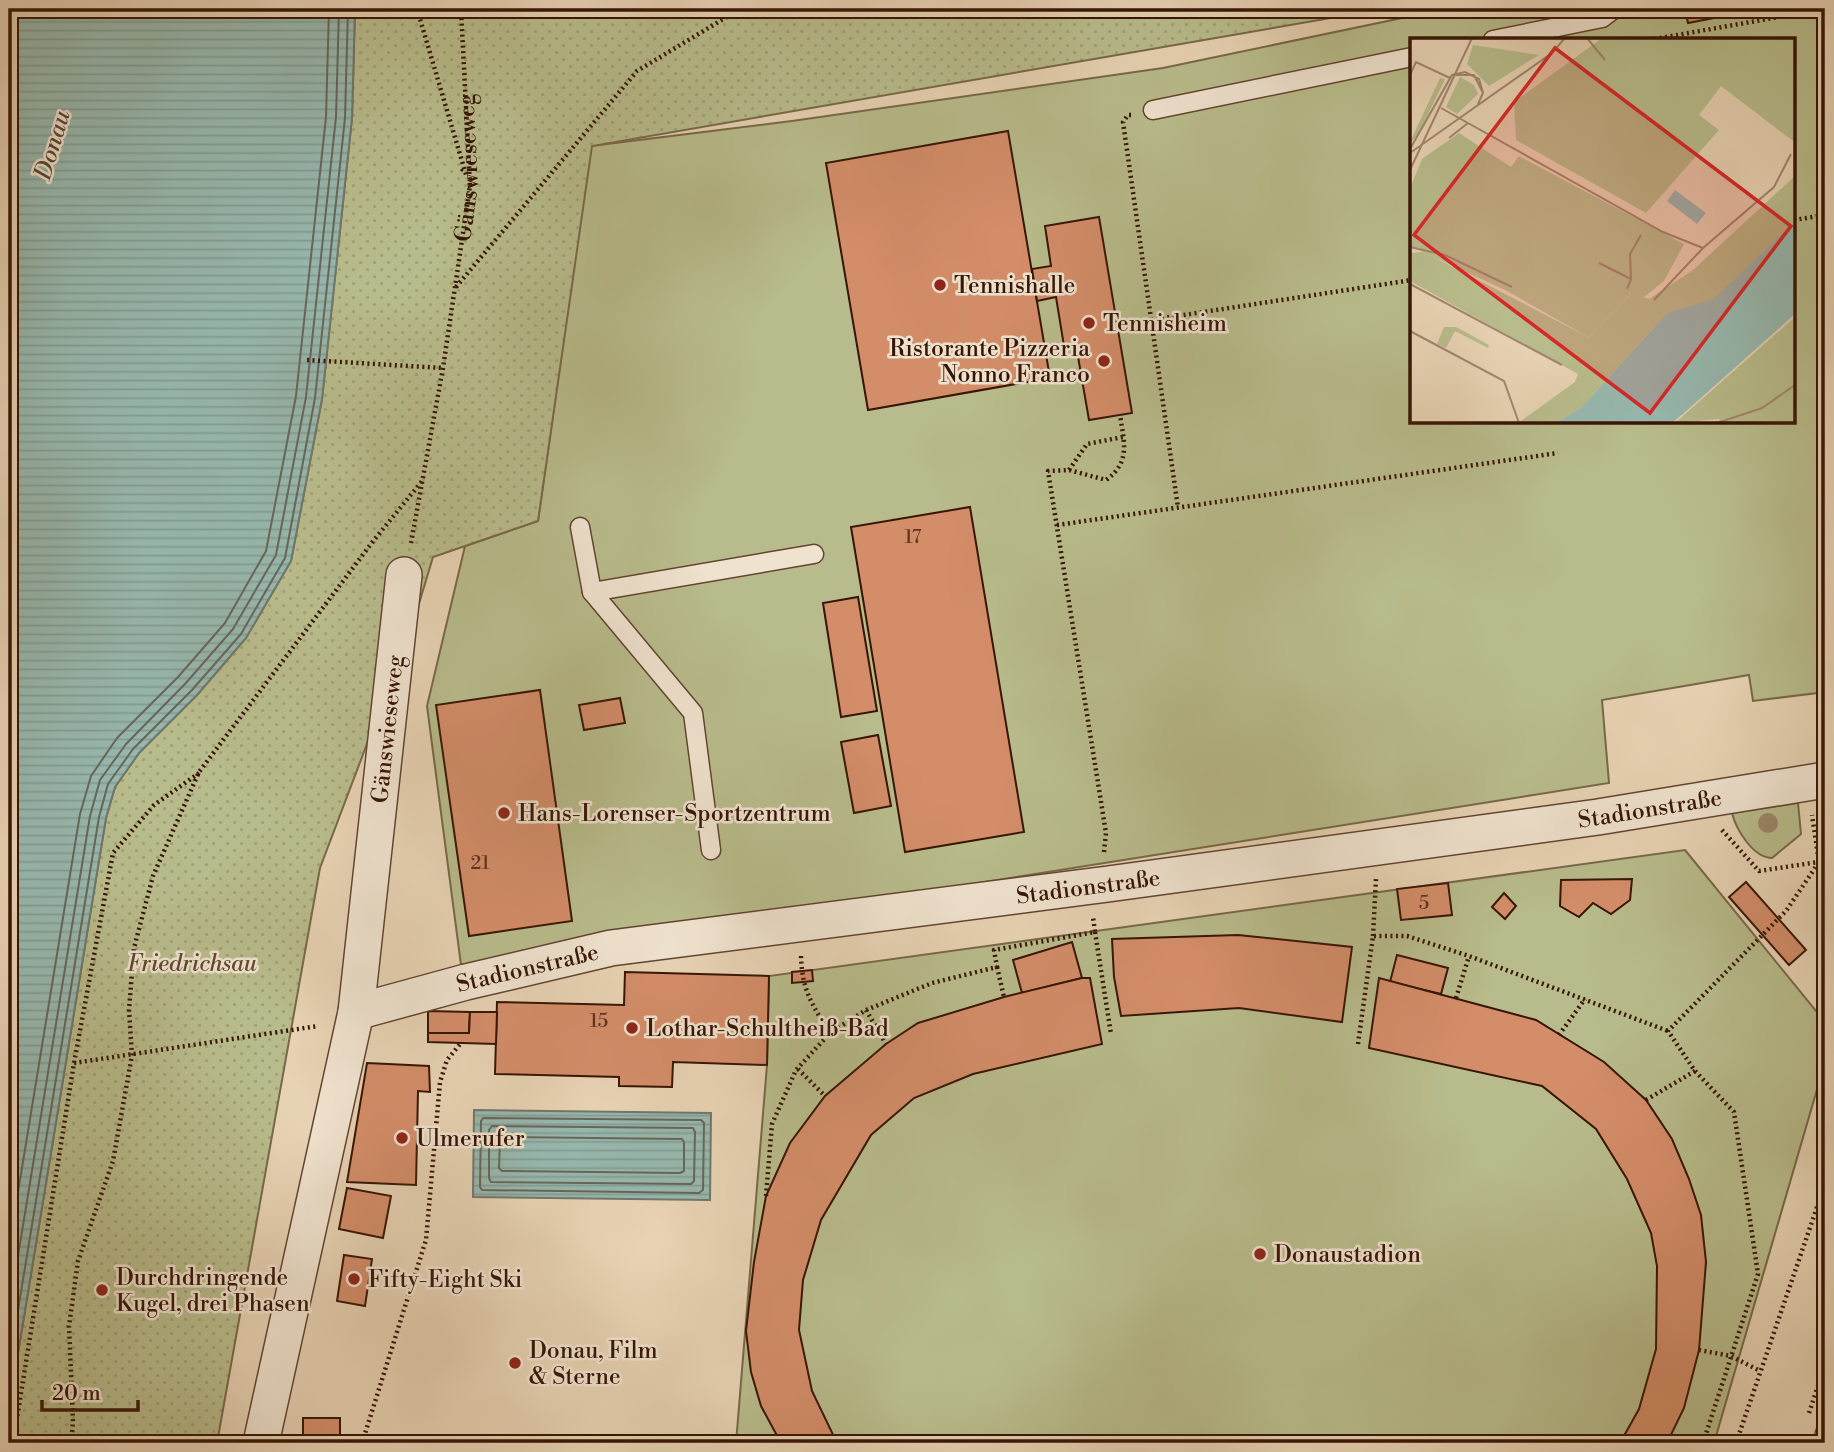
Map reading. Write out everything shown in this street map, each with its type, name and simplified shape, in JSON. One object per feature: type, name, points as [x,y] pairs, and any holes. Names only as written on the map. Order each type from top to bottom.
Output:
[{"type":"street","name":"Gänswieseweg","points":[[261,1443],[356,1012],[404,575]]},
{"type":"street","name":"Stadionstraße","points":[[356,1012],[466,982],[611,948],[1571,821],[1816,781]]},
{"type":"lane","points":[[1503,38],[1602,18],[1614,9]]},
{"type":"lane","points":[[1153,110],[1410,57]]},
{"type":"lane","points":[[580,527],[592,592],[693,713],[711,850]]},
{"type":"lane","points":[[592,592],[814,554]]},
{"type":"lane","points":[[1823,1443],[1825,1433]]},
{"type":"path","points":[[416,9],[470,186]]},
{"type":"path","name":"Gänswieseweg","points":[[404,575],[443,368],[470,186],[461,9]]},
{"type":"path","points":[[456,288],[637,71],[740,9]]},
{"type":"path","points":[[1660,38],[1824,9]]},
{"type":"path","points":[[1153,110],[1128,115],[1123,122],[1178,508]]},
{"type":"path","points":[[1796,220],[1819,215]]},
{"type":"path","points":[[1151,320],[1410,280]]},
{"type":"path","points":[[307,360],[443,368]]},
{"type":"path","points":[[1104,854],[1106,833],[1048,471],[1069,470],[1106,480],[1116,473],[1124,458],[1120,415]]},
{"type":"path","points":[[1069,470],[1087,444],[1123,437]]},
{"type":"path","points":[[1057,525],[1558,453]]},
{"type":"path","points":[[71,1443],[73,1422],[69,1325],[78,1261],[113,1161],[132,1055],[129,1010],[134,948],[153,876],[199,772],[374,540],[423,480]]},
{"type":"path","points":[[13,1443],[74,1063],[113,853],[154,805],[199,772]]},
{"type":"path","points":[[1668,1031],[1786,911],[1822,862],[1816,781]]},
{"type":"path","points":[[1713,821],[1759,871],[1822,862]]},
{"type":"path","points":[[1358,1044],[1373,936],[1376,875]]},
{"type":"path","points":[[1093,912],[1111,1034]]},
{"type":"path","points":[[1004,997],[993,950],[1095,932]]},
{"type":"path","points":[[1373,936],[1407,936],[1469,956],[1668,1031],[1695,1071],[1734,1112],[1758,1274],[1703,1443]]},
{"type":"path","points":[[801,955],[802,982],[810,1003],[830,1033]]},
{"type":"path","points":[[1456,998],[1469,956]]},
{"type":"path","points":[[766,1196],[772,1124],[798,1069],[830,1033],[866,1010],[932,983],[997,967]]},
{"type":"path","points":[[1559,1035],[1585,999]]},
{"type":"path","points":[[866,1010],[886,1044]]},
{"type":"path","points":[[74,1063],[321,1026],[356,1012]]},
{"type":"path","points":[[362,1443],[426,1240],[440,1082],[446,1060],[461,1043]]},
{"type":"path","points":[[798,1069],[825,1096]]},
{"type":"path","points":[[1646,1100],[1695,1071]]},
{"type":"path","points":[[1736,1443],[1825,1184]]},
{"type":"path","points":[[1699,1350],[1731,1356],[1760,1371]]},
{"type":"path","points":[[1807,1417],[1825,1365]]},
{"type":"green space","name":"Friedrichsau","points":[[355,9],[1383,9],[592,146],[538,521],[433,557],[415,617],[320,868],[217,1443],[9,1443],[9,1408],[106,818],[115,787],[139,753],[197,695],[246,638],[291,561],[322,399],[352,118]]},
{"type":"green space","points":[[1445,9],[1825,9],[1825,692],[1753,701],[1749,675],[1602,700],[1609,783],[461,965],[427,706],[465,546],[538,521],[591,146],[792,121],[1163,68]]},
{"type":"green space","points":[[1798,803],[1801,834],[1772,858],[1765,857],[1752,848],[1737,827],[1732,813]]},
{"type":"green space","name":"Donaustadion","points":[[1685,850],[1825,1022],[1825,1062],[1714,1443],[736,1443],[767,1065],[769,976]]},
{"type":"water","name":"Donau","points":[[9,9],[355,9],[352,118],[322,399],[291,561],[246,638],[197,695],[139,753],[115,787],[106,818],[9,1408]]},
{"type":"water","points":[[474,1110],[711,1113],[710,1200],[473,1197]]},
{"type":"building","points":[[1685,9],[1739,9],[1740,13],[1688,23]]},
{"type":"building","name":"Tennishalle","points":[[1008,131],[1050,378],[868,410],[826,163]]},
{"type":"building","name":"Tennisheim","points":[[1099,217],[1132,413],[1089,420],[1076,345],[1064,346],[1056,297],[1037,301],[1032,269],[1051,266],[1045,226]]},
{"type":"building","points":[[970,507],[1024,832],[905,852],[851,527]]},
{"type":"building","points":[[858,597],[877,711],[841,717],[823,603]]},
{"type":"building","name":"Hans-Lorenser-Sportzentrum","points":[[540,690],[572,921],[469,936],[436,705]]},
{"type":"building","points":[[620,698],[625,723],[584,730],[579,705]]},
{"type":"building","points":[[878,735],[891,806],[854,813],[841,742]]},
{"type":"building","points":[[1632,879],[1630,900],[1611,914],[1593,903],[1579,917],[1560,906],[1561,880]]},
{"type":"building","points":[[1746,882],[1806,950],[1789,965],[1729,897]]},
{"type":"building","points":[[1448,883],[1452,915],[1401,920],[1397,889]]},
{"type":"building","points":[[1504,893],[1516,906],[1505,919],[1492,907]]},
{"type":"building","points":[[1238,935],[1352,947],[1342,1022],[1239,1008],[1121,1016],[1114,977],[1112,939]]},
{"type":"building","points":[[1072,942],[1082,978],[1022,993],[1013,960]]},
{"type":"building","points":[[1397,955],[1448,968],[1441,994],[1390,982]]},
{"type":"building","points":[[812,970],[813,981],[792,983],[792,972]]},
{"type":"building","name":"Lothar-Schultheiß-Bad","points":[[625,972],[769,976],[767,1065],[673,1062],[672,1087],[619,1086],[619,1077],[495,1074],[497,1002],[624,1005]]},
{"type":"building","points":[[1090,978],[1102,1044],[973,1074],[914,1098],[871,1135],[821,1220],[803,1280],[799,1330],[812,1391],[837,1443],[781,1443],[761,1406],[751,1372],[746,1331],[754,1262],[766,1196],[790,1143],[825,1096],[886,1044],[918,1023],[1004,997]]},
{"type":"building","points":[[1379,978],[1536,1020],[1604,1062],[1646,1100],[1672,1139],[1701,1215],[1706,1262],[1699,1350],[1684,1408],[1667,1443],[1620,1443],[1639,1409],[1656,1349],[1657,1266],[1651,1233],[1627,1179],[1596,1129],[1542,1086],[1369,1048]]},
{"type":"building","points":[[428,1011],[470,1012],[469,1033],[428,1033]]},
{"type":"building","points":[[470,1012],[497,1012],[496,1044],[428,1042],[428,1033],[469,1033]]},
{"type":"building","points":[[367,1063],[429,1066],[430,1092],[418,1091],[416,1185],[347,1182]]},
{"type":"building","points":[[347,1188],[391,1196],[383,1238],[339,1229]]},
{"type":"building","points":[[344,1255],[372,1259],[365,1306],[337,1301]]},
{"type":"building","points":[[303,1418],[340,1418],[340,1443],[303,1443]]},
{"type":"place","name":"Tennishalle","points":[[940,285]]},
{"type":"place","name":"Tennisheim","points":[[1089,323]]},
{"type":"place","name":"Ristorante Pizzeria Nonno Franco","points":[[1104,361]]},
{"type":"place","name":"Hans-Lorenser-Sportzentrum","points":[[504,813]]},
{"type":"place","name":"Lothar-Schultheiß-Bad","points":[[632,1028]]},
{"type":"place","name":"Ulmerufer","points":[[402,1138]]},
{"type":"place","name":"Donaustadion","points":[[1260,1254]]},
{"type":"place","name":"Fifty-Eight Ski","points":[[354,1279]]},
{"type":"place","name":"Durchdringende Kugel, drei Phasen","points":[[102,1290]]},
{"type":"place","name":"Donau, Film & Sterne","points":[[515,1363]]}]
